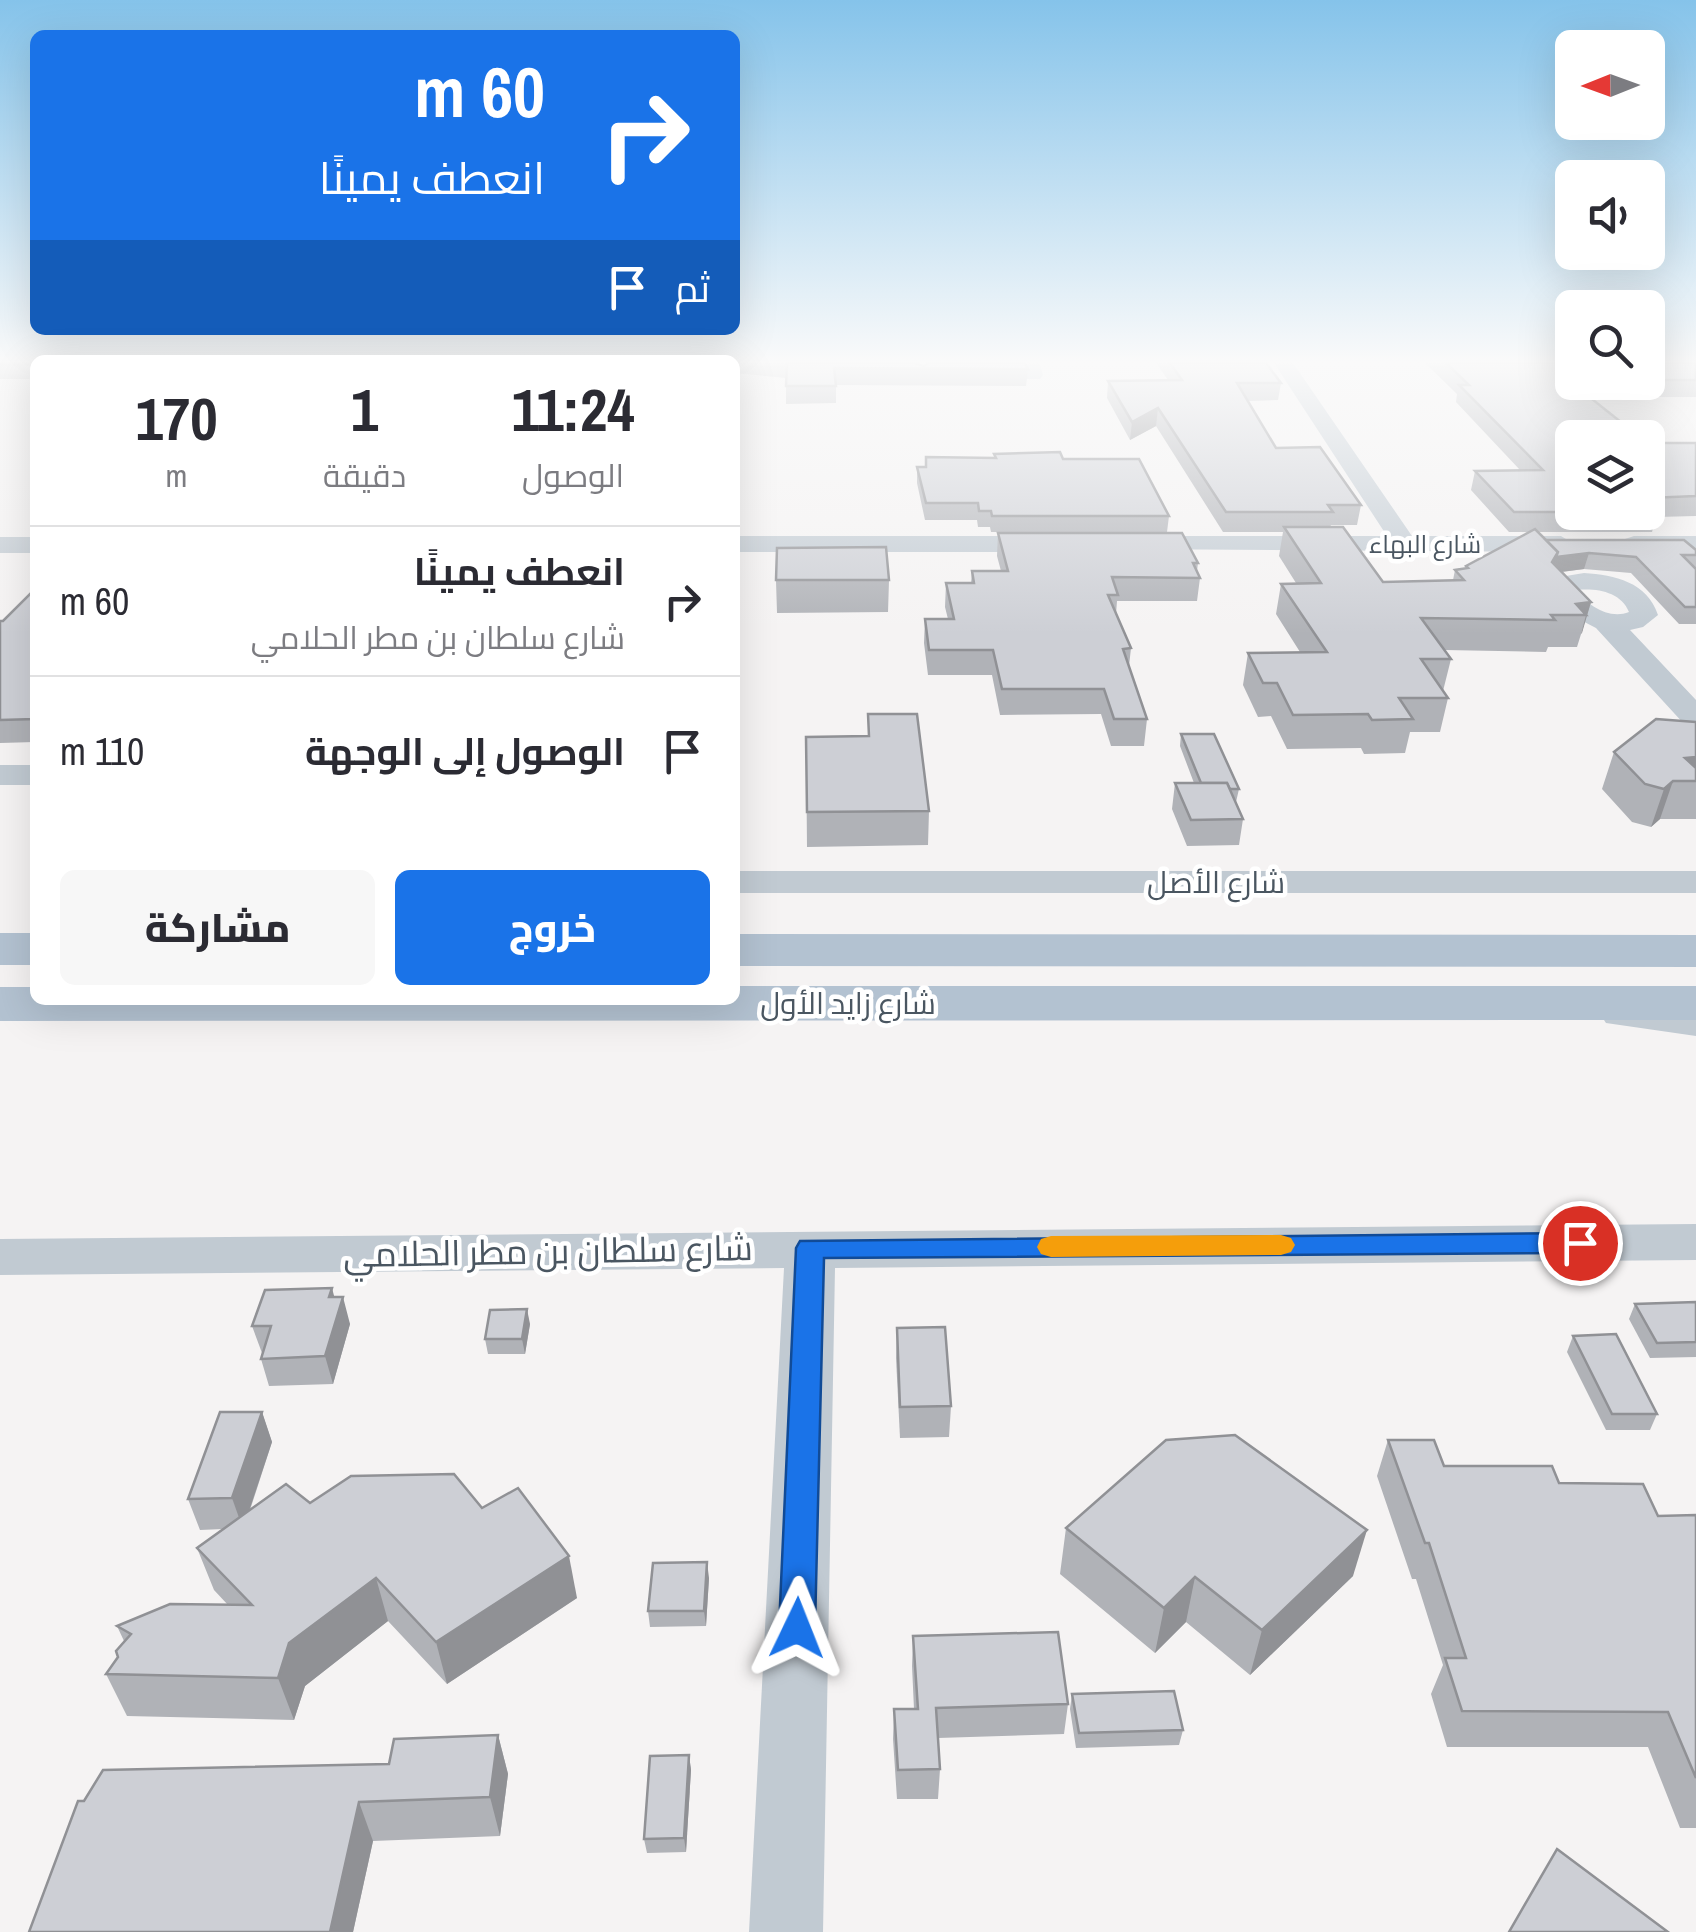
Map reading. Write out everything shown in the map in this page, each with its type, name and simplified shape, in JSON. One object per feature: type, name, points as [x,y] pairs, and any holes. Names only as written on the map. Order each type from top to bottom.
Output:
[{"type":"main road","points":[[0,949],[30,949]]},
{"type":"main road","name":"شارع زايد الأول","points":[[740,950],[1696,950]]},
{"type":"main road","name":"شارع زايد الأول","points":[[740,1003],[1696,1003]]},
{"type":"main road","name":"شارع زايد الأول","points":[[0,1004],[30,1004]]},
{"type":"street","points":[[1343,453],[1405,544]]},
{"type":"street","points":[[740,544],[1070,544]]},
{"type":"street","name":"شارع البهاء","points":[[1110,544],[1405,544],[1595,559],[1696,544]]},
{"type":"street","points":[[0,546],[30,546]]},
{"type":"street","points":[[1595,559],[1642,607],[1644,615],[1636,622],[1605,622],[1577,611],[1562,588],[1575,581],[1595,559]]},
{"type":"street","points":[[1605,622],[1696,718]]},
{"type":"street","points":[[0,775],[30,775]]},
{"type":"street","name":"شارع الأصل","points":[[740,882],[1696,882]]},
{"type":"street","points":[[1523,1002],[1696,1022]]},
{"type":"street","name":"شارع سلطان بن مطر الحلامي","points":[[0,1257],[1696,1242]]},
{"type":"street","points":[[786,1932],[810,1248]]},
{"type":"building","points":[[1060,453],[1063,459],[1139,459],[1169,516],[992,516],[991,511],[979,511],[978,503],[926,503],[917,467],[926,467],[926,457],[996,458],[994,454]]},
{"type":"building","points":[[1188,453],[1324,453],[1361,505],[1328,505],[1333,512],[1226,512]]},
{"type":"building","points":[[1526,453],[1555,453],[1555,512],[1514,512],[1475,471],[1543,470]]},
{"type":"building","points":[[1665,453],[1696,453],[1696,496],[1665,497]]},
{"type":"building","points":[[1284,527],[1343,527],[1383,582],[1464,580],[1455,570],[1468,568],[1535,529],[1558,552],[1552,562],[1591,602],[1576,604],[1586,615],[1551,615],[1555,620],[1421,618],[1451,659],[1421,659],[1448,698],[1399,698],[1413,719],[1372,720],[1368,714],[1293,715],[1277,683],[1263,683],[1248,653],[1327,652],[1281,584],[1321,583]]},
{"type":"building","points":[[998,533],[1182,533],[1198,563],[1193,563],[1200,578],[1112,577],[1118,595],[1108,595],[1131,648],[1123,649],[1147,719],[1114,719],[1104,689],[1002,689],[993,650],[929,650],[925,619],[954,619],[946,583],[974,583],[972,571],[1008,571]]},
{"type":"building","points":[[1546,540],[1684,540],[1696,550],[1696,555],[1682,555],[1696,569],[1696,607],[1685,607],[1636,557],[1589,553],[1556,557],[1558,552]]},
{"type":"building","points":[[886,547],[889,580],[776,580],[777,548]]},
{"type":"building","points":[[30,594],[30,719],[0,720],[3,621]]},
{"type":"building","points":[[868,714],[917,714],[929,811],[807,812],[806,737],[869,736]]},
{"type":"building","points":[[1656,719],[1696,722],[1696,757],[1685,758],[1696,768],[1696,781],[1673,781],[1664,789],[1645,784],[1614,752]]},
{"type":"building","points":[[1181,734],[1214,734],[1239,789],[1230,789],[1227,783],[1201,783]]},
{"type":"building","points":[[1175,783],[1227,783],[1243,819],[1191,820]]},
{"type":"building","points":[[332,1288],[329,1297],[343,1297],[325,1356],[261,1359],[271,1326],[252,1326],[265,1290]]},
{"type":"building","points":[[1696,1302],[1696,1342],[1657,1343],[1635,1304]]},
{"type":"building","points":[[527,1309],[522,1339],[485,1339],[490,1310]]},
{"type":"building","points":[[945,1327],[951,1406],[900,1407],[897,1328]]},
{"type":"building","points":[[1616,1334],[1657,1414],[1612,1414],[1573,1336]]},
{"type":"building","points":[[220,1412],[262,1412],[232,1498],[188,1499]]},
{"type":"building","points":[[1235,1435],[1367,1530],[1262,1630],[1195,1577],[1164,1608],[1066,1528],[1166,1440]]},
{"type":"building","points":[[1388,1440],[1434,1440],[1444,1466],[1552,1466],[1559,1483],[1643,1484],[1658,1516],[1696,1515],[1696,1778],[1668,1712],[1462,1711],[1445,1658],[1466,1658],[1429,1543],[1425,1543]]},
{"type":"building","points":[[454,1474],[482,1508],[518,1488],[569,1556],[436,1642],[376,1578],[289,1643],[278,1678],[106,1674],[118,1657],[116,1651],[131,1634],[117,1626],[170,1604],[252,1605],[197,1548],[286,1484],[310,1503],[351,1476]]},
{"type":"building","points":[[707,1562],[704,1611],[648,1611],[653,1563]]},
{"type":"building","points":[[1058,1632],[1068,1704],[936,1708],[940,1769],[898,1770],[894,1709],[918,1709],[913,1636]]},
{"type":"building","points":[[1174,1691],[1183,1730],[1079,1733],[1072,1694]]},
{"type":"building","points":[[498,1735],[490,1797],[359,1802],[330,1932],[29,1932],[78,1801],[84,1801],[103,1770],[389,1764],[394,1739]]},
{"type":"building","points":[[689,1755],[684,1838],[644,1839],[650,1756]]},
{"type":"building","points":[[1557,1849],[1668,1932],[1509,1932]]},
{"type":"slow traffic","points":[[1051,1247],[1281,1245]]},
{"type":"route","points":[[797,1628],[810,1248],[1580,1243]]}]
